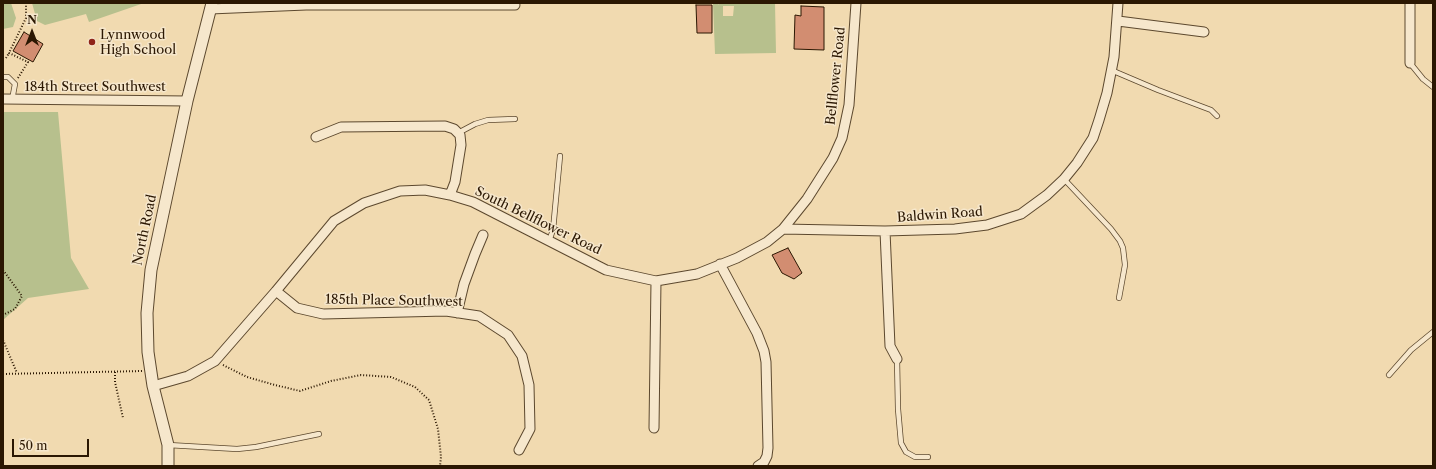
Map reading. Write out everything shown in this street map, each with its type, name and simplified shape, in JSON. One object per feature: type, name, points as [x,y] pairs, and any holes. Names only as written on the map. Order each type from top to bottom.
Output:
[{"type":"street","name":"Bellflower Road","points":[[784,229],[816,185],[833,158],[842,138],[849,105],[856,3]]},
{"type":"street","name":"Baldwin Road","points":[[784,229],[885,231],[955,229],[987,225],[1021,214],[1047,195],[1064,178],[1077,163],[1093,138],[1103,106],[1111,70],[1118,21],[1118,3]]},
{"type":"street","points":[[1410,3],[1410,63]]},
{"type":"street","points":[[211,6],[307,4],[515,5]]},
{"type":"street","name":"North Road","points":[[168,466],[168,445],[153,386],[148,352],[147,313],[151,270],[187,101],[211,6]]},
{"type":"street","points":[[1118,21],[1204,32]]},
{"type":"street","name":"184th Street Southwest","points":[[8,99],[187,101]]},
{"type":"street","points":[[316,137],[341,127],[444,126],[454,129],[460,135],[461,146],[455,182],[450,195]]},
{"type":"street","name":"South Bellflower Road","points":[[153,386],[188,376],[215,361],[334,221],[364,203],[400,191],[425,190],[474,202],[606,270],[656,280],[697,274],[737,258],[767,242],[784,229]]},
{"type":"street","points":[[885,231],[890,346],[897,359]]},
{"type":"street","points":[[458,313],[464,284],[474,254],[483,235]]},
{"type":"street","points":[[720,264],[757,333],[764,351],[766,362],[768,448],[767,456],[764,462],[758,466]]},
{"type":"street","points":[[654,428],[656,280]]},
{"type":"street","name":"185th Place Southwest","points":[[276,291],[297,308],[324,314],[446,311],[479,316],[486,320],[508,335],[522,356],[529,385],[530,430],[519,450]]},
{"type":"lane","points":[[1410,63],[1423,79],[1433,87]]},
{"type":"lane","points":[[1111,70],[1211,110],[1217,116]]},
{"type":"lane","points":[[3,77],[8,77],[15,84],[8,99]]},
{"type":"lane","points":[[458,133],[475,124],[488,120],[515,119]]},
{"type":"lane","points":[[549,241],[553,230],[560,156]]},
{"type":"lane","points":[[1064,178],[1112,229],[1120,241],[1124,254],[1125,265],[1119,298]]},
{"type":"lane","points":[[1389,375],[1410,350],[1433,332]]},
{"type":"lane","points":[[897,359],[898,409],[901,443],[906,452],[915,457],[928,457]]},
{"type":"lane","points":[[168,445],[237,449],[256,447],[319,434]]},
{"type":"path","points":[[3,58],[6,58],[9,53],[26,18],[26,3]]},
{"type":"path","points":[[9,53],[28,62],[15,84]]},
{"type":"path","points":[[3,270],[22,296],[15,309],[3,315],[3,336]]},
{"type":"path","points":[[3,340],[17,373]]},
{"type":"path","points":[[215,361],[247,376],[300,391],[331,381],[361,375],[391,377],[415,387],[429,400],[438,429],[441,457],[440,466]]},
{"type":"path","points":[[3,374],[151,371]]},
{"type":"path","points":[[115,372],[115,382],[123,418]]},
{"type":"green space","points":[[3,3],[11,3],[16,18],[13,27],[3,29]]},
{"type":"green space","points":[[32,3],[144,3],[89,22],[86,14],[45,25],[37,21]]},
{"type":"green space","points":[[713,3],[718,3],[718,5],[719,3],[775,3],[776,53],[715,54]],"holes":[[[723,6],[734,6],[733,16],[723,16]]]},
{"type":"green space","points":[[3,112],[58,112],[71,258],[89,289],[28,298],[3,320]]},
{"type":"building","points":[[696,5],[712,5],[712,33],[697,33]]},
{"type":"building","points":[[801,6],[824,7],[824,50],[794,49],[795,15],[801,16]]},
{"type":"building","points":[[24,32],[43,44],[33,62],[13,51]]},
{"type":"building","points":[[788,248],[802,273],[794,279],[782,273],[772,255]]},
{"type":"place","name":"Lynnwood High School","points":[[92,42]]}]
